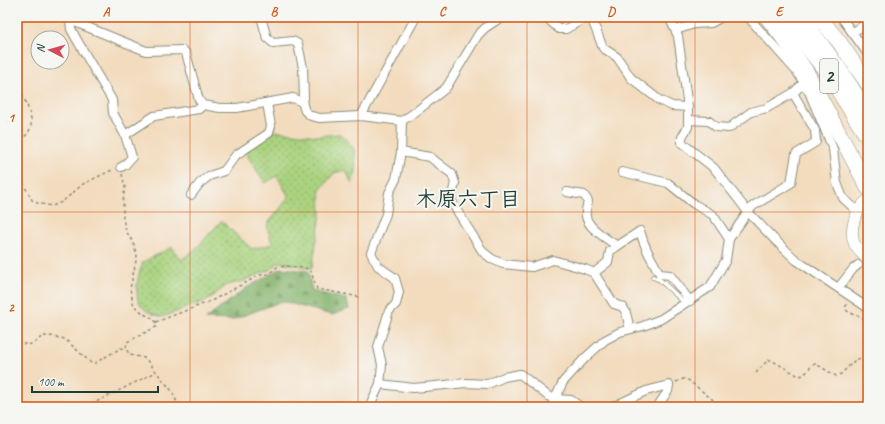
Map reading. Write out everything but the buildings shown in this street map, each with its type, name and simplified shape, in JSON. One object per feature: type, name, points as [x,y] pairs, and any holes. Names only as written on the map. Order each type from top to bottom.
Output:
[{"type":"highway","points":[[767,17],[807,72],[868,188]]},
{"type":"highway","name":"2","points":[[784,17],[828,74],[868,138]]},
{"type":"highway","name":"2","points":[[800,17],[838,67],[868,113]]},
{"type":"highway","name":"2","points":[[819,17],[840,43],[868,84]]},
{"type":"street","points":[[261,17],[267,38],[273,43],[293,41],[298,44],[303,68],[304,98],[302,102],[305,111],[311,116],[320,118],[361,116],[396,121],[402,120],[418,110],[446,88],[478,35],[485,28],[500,18],[511,17]]},
{"type":"street","points":[[361,116],[416,17]]},
{"type":"street","points":[[546,17],[559,30],[566,29],[587,17]]},
{"type":"street","points":[[590,17],[604,48],[616,57],[631,78],[659,100],[672,106],[688,107]]},
{"type":"street","points":[[669,17],[678,36],[688,107],[688,127],[682,137],[682,143],[714,168],[726,181],[748,212],[796,260],[839,287],[868,308]]},
{"type":"street","points":[[676,30],[694,24],[711,23],[722,17]]},
{"type":"street","points":[[748,17],[804,83],[833,149],[837,183],[843,198],[858,211]]},
{"type":"street","points":[[841,17],[868,54]]},
{"type":"street","points":[[69,18],[146,52],[182,50],[186,53],[199,100],[203,105],[220,108],[237,108],[293,98],[302,102]]},
{"type":"street","points":[[69,18],[71,29],[112,100],[113,113],[125,135],[132,157],[125,165],[121,167]]},
{"type":"street","points":[[852,33],[868,22]]},
{"type":"street","points":[[688,120],[709,121],[716,127],[728,128],[751,112],[767,108],[793,93],[804,83]]},
{"type":"street","points":[[551,407],[563,382],[604,340],[630,329],[661,319],[710,287],[726,260],[729,239],[748,212],[753,206],[791,183],[796,154],[816,142],[815,130],[793,93]]},
{"type":"street","points":[[191,195],[200,183],[209,176],[224,171],[236,155],[268,133],[271,126],[267,103]]},
{"type":"street","points":[[125,135],[154,116],[199,109],[203,105]]},
{"type":"street","points":[[368,407],[380,384],[382,365],[378,347],[390,311],[396,304],[399,292],[395,278],[378,266],[371,253],[386,214],[389,193],[396,179],[401,152],[402,120]]},
{"type":"street","points":[[401,152],[430,157],[452,174],[455,183],[452,199],[454,206],[483,252],[492,259],[503,264],[532,268],[554,260],[594,273],[614,304],[623,307],[630,329]]},
{"type":"street","points":[[622,172],[668,183],[694,204],[713,215],[729,239]]},
{"type":"street","points":[[567,192],[584,195],[588,201],[586,217],[588,223],[594,230],[617,246]]},
{"type":"street","points":[[839,287],[853,269],[863,262],[854,242],[852,232],[858,211],[868,200]]},
{"type":"street","points":[[594,273],[608,262],[610,251],[640,231],[648,255],[660,274],[670,275],[688,302]]},
{"type":"street","points":[[380,384],[414,388],[466,383],[488,384],[504,376],[520,374],[548,396],[555,399],[571,400],[581,407]]},
{"type":"street","points":[[612,407],[646,391],[669,385],[668,391],[657,407]]},
{"type":"lane","points":[[653,277],[660,280],[688,302]]},
{"type":"path","points":[[17,84],[30,114],[31,124],[25,137],[17,142]]},
{"type":"path","points":[[17,172],[32,200],[37,203],[52,206],[62,202],[83,184],[109,171],[121,167],[125,187],[123,200],[126,231],[137,256],[130,289],[134,306],[146,315],[154,318],[156,322],[156,327],[127,342],[126,349],[130,355],[145,358],[172,391],[179,407]]},
{"type":"path","points":[[156,322],[211,301],[260,275],[269,274],[276,266],[310,269],[317,289],[360,297]]},
{"type":"path","points":[[852,296],[846,303],[846,310],[852,315],[860,316],[868,321]]},
{"type":"path","points":[[17,342],[27,345],[36,342],[42,336],[65,339],[91,363],[95,363],[121,348],[126,349]]},
{"type":"path","points":[[756,372],[768,360],[771,360],[799,376],[804,374],[813,364],[816,364],[836,376],[841,374],[855,360],[868,356]]},
{"type":"path","points":[[86,407],[156,371]]},
{"type":"path","points":[[669,385],[683,378],[688,380],[722,407]]},
{"type":"green space","points":[[275,131],[317,136],[341,134],[354,149],[356,171],[352,184],[346,170],[334,173],[320,190],[321,214],[312,268],[279,262],[271,269],[243,281],[227,285],[208,300],[162,317],[147,311],[138,301],[137,294],[139,275],[143,262],[172,247],[181,260],[196,249],[221,221],[252,249],[272,244],[267,225],[289,197],[277,176],[265,183],[245,152]]},
{"type":"green space","points":[[281,268],[308,271],[312,291],[346,299],[349,309],[332,315],[282,301],[232,320],[206,319],[245,289]]},
{"type":"district","name":"木原六丁目","points":[[468,199]]}]
